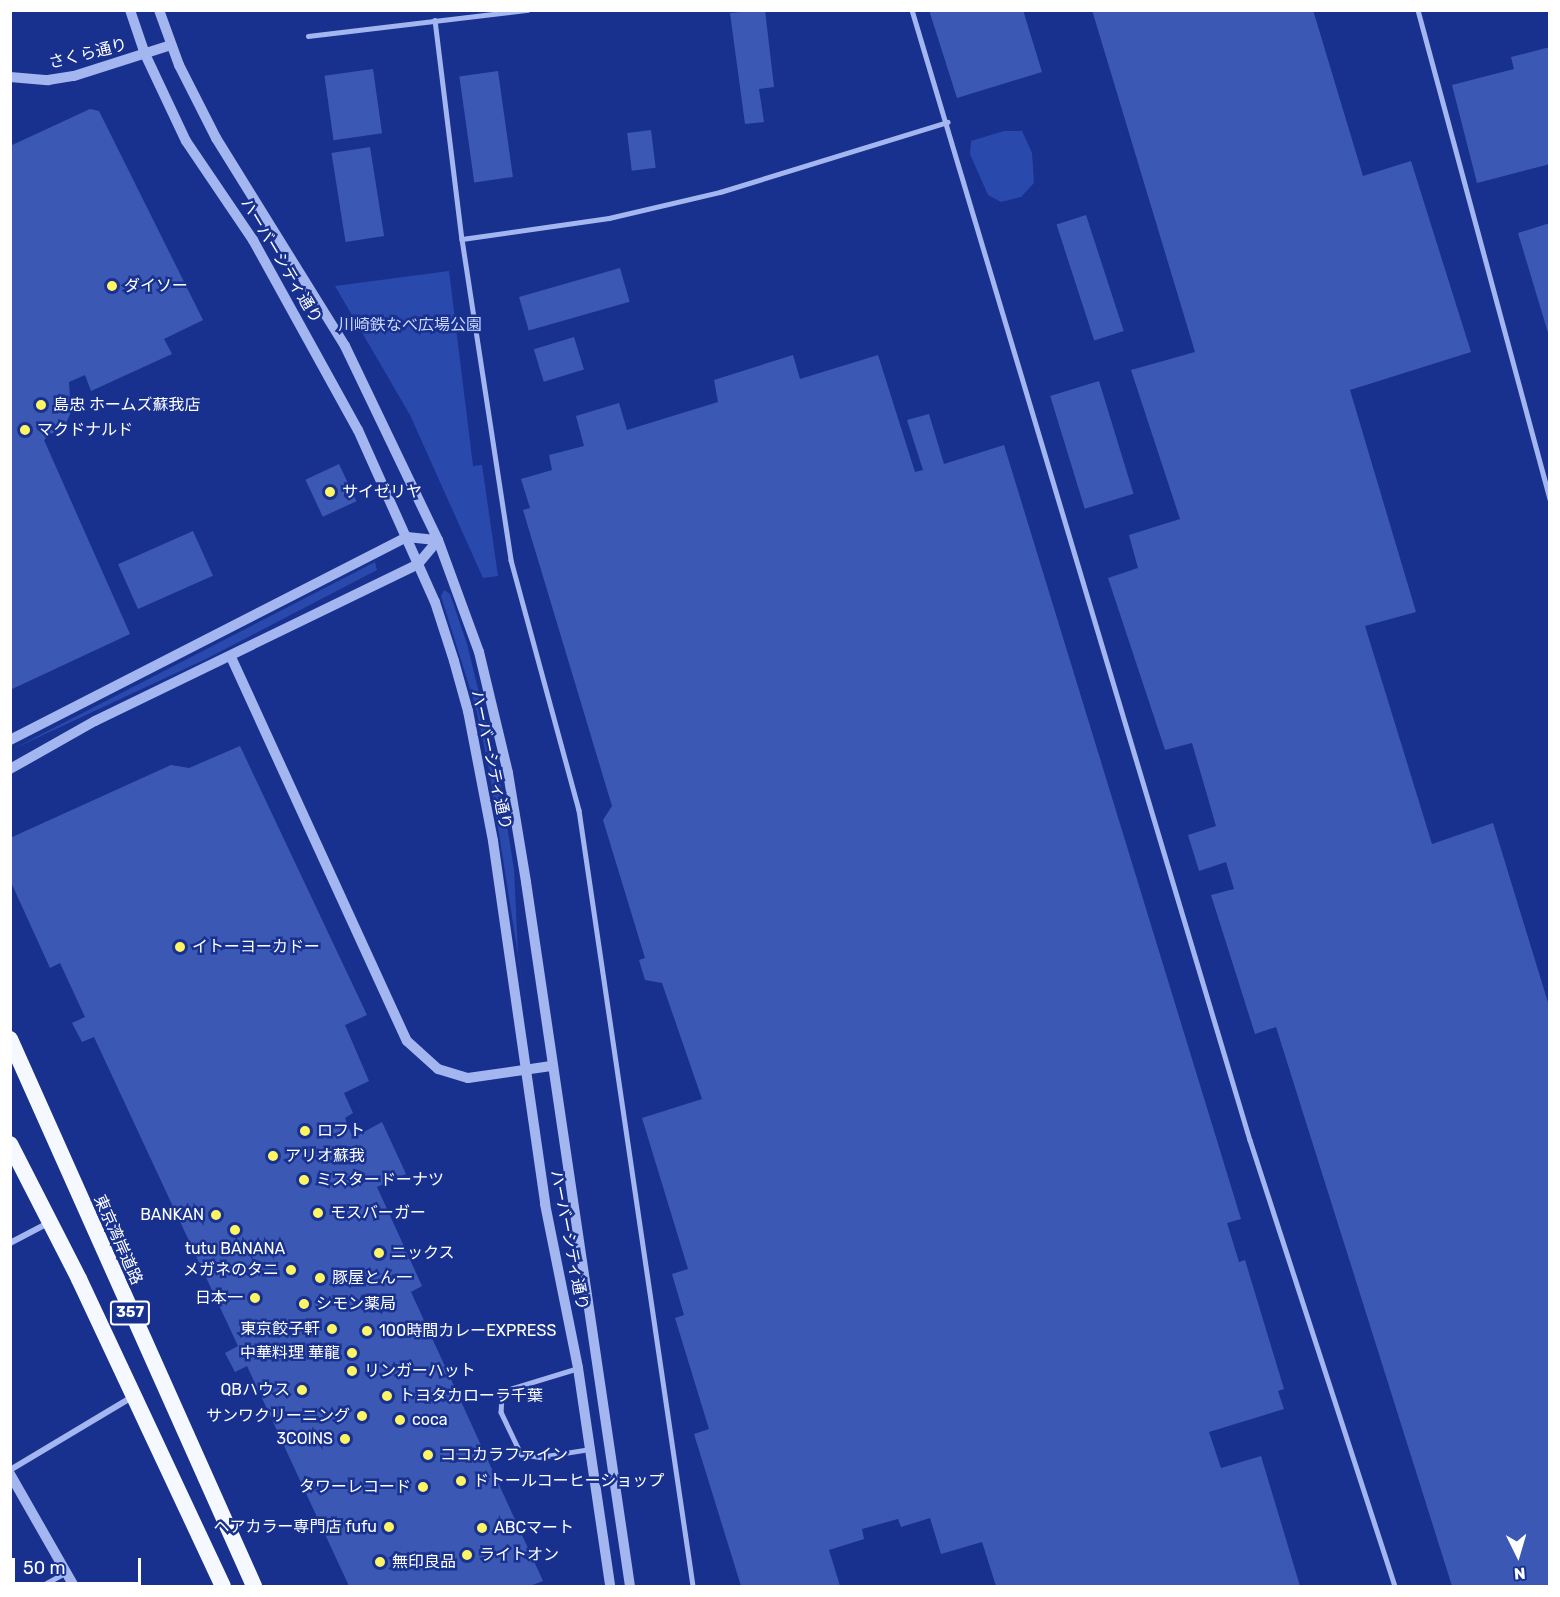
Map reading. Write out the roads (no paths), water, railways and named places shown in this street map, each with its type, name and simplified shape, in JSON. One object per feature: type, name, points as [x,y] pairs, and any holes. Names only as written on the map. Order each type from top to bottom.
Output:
[{"type":"highway","name":"東京湾岸道路","points":[[10,1039],[254,1587]]},
{"type":"highway","name":"357","points":[[10,1144],[50,1222],[223,1587]]},
{"type":"street","name":"ハーバーシティ通り","points":[[130,10],[145,54],[186,141],[253,240],[323,362],[407,537],[435,602],[468,711],[493,841],[545,1204],[578,1368],[610,1587]]},
{"type":"street","name":"ハーバーシティ通り","points":[[159,10],[171,45],[216,138],[345,346],[438,540],[479,652],[500,740],[526,882],[551,1066],[630,1587]]},
{"type":"street","name":"さくら通り","points":[[10,77],[59,79],[171,45]]},
{"type":"street","points":[[10,740],[407,537],[438,540]]},
{"type":"street","points":[[10,769],[95,721],[231,657],[418,564],[438,540]]},
{"type":"street","points":[[231,657],[407,1041],[421,1057],[454,1076],[485,1078],[551,1066]]},
{"type":"street","points":[[10,1243],[50,1222]]},
{"type":"street","points":[[74,1587],[10,1472],[132,1397]]},
{"type":"street","points":[[41,1587],[66,1572]]},
{"type":"lane","points":[[308,36],[527,10]]},
{"type":"lane","points":[[912,10],[947,122],[1007,340],[1246,1129],[1395,1587]]},
{"type":"lane","points":[[1418,10],[1550,500]]},
{"type":"lane","points":[[435,20],[462,239],[511,560],[579,810],[693,1587]]},
{"type":"lane","points":[[462,239],[609,218],[709,195],[947,122]]},
{"type":"lane","points":[[578,1368],[508,1390],[502,1395],[501,1412],[521,1454],[540,1457],[590,1449]]},
{"type":"place","name":"ダイソー","points":[[112,286]]},
{"type":"place","name":"島忠 ホームズ蘇我店","points":[[41,405]]},
{"type":"place","name":"マクドナルド","points":[[25,430]]},
{"type":"place","name":"サイゼリヤ","points":[[330,492]]},
{"type":"place","name":"イトーヨーカドー","points":[[180,947]]},
{"type":"place","name":"ロフト","points":[[305,1131]]},
{"type":"place","name":"アリオ蘇我","points":[[273,1156]]},
{"type":"place","name":"ミスタードーナツ","points":[[304,1180]]},
{"type":"place","name":"モスバーガー","points":[[318,1213]]},
{"type":"place","name":"BANKAN","points":[[216,1215]]},
{"type":"place","name":"tutu BANANA","points":[[235,1230]]},
{"type":"place","name":"ニックス","points":[[379,1253]]},
{"type":"place","name":"メガネのタニ","points":[[291,1270]]},
{"type":"place","name":"豚屋とん一","points":[[320,1278]]},
{"type":"place","name":"日本一","points":[[255,1298]]},
{"type":"place","name":"シモン薬局","points":[[304,1304]]},
{"type":"place","name":"東京餃子軒","points":[[332,1329]]},
{"type":"place","name":"100時間カレーEXPRESS","points":[[367,1331]]},
{"type":"place","name":"中華料理 華龍","points":[[352,1353]]},
{"type":"place","name":"リンガーハット","points":[[352,1371]]},
{"type":"place","name":"QBハウス","points":[[302,1390]]},
{"type":"place","name":"トヨタカローラ千葉","points":[[387,1396]]},
{"type":"place","name":"サンワクリーニング","points":[[362,1416]]},
{"type":"place","name":"coca","points":[[400,1420]]},
{"type":"place","name":"3COINS","points":[[345,1439]]},
{"type":"place","name":"ココカラファイン","points":[[428,1455]]},
{"type":"place","name":"ドトールコーヒーショップ","points":[[461,1481]]},
{"type":"place","name":"タワーレコード","points":[[423,1487]]},
{"type":"place","name":"ヘアカラー専門店 fufu","points":[[389,1527]]},
{"type":"place","name":"ABCマート","points":[[482,1528]]},
{"type":"place","name":"ライトオン","points":[[467,1555]]},
{"type":"place","name":"無印良品","points":[[380,1562]]},
{"type":"park label","name":"川崎鉄なべ広場公園","points":[[410,325]]}]
